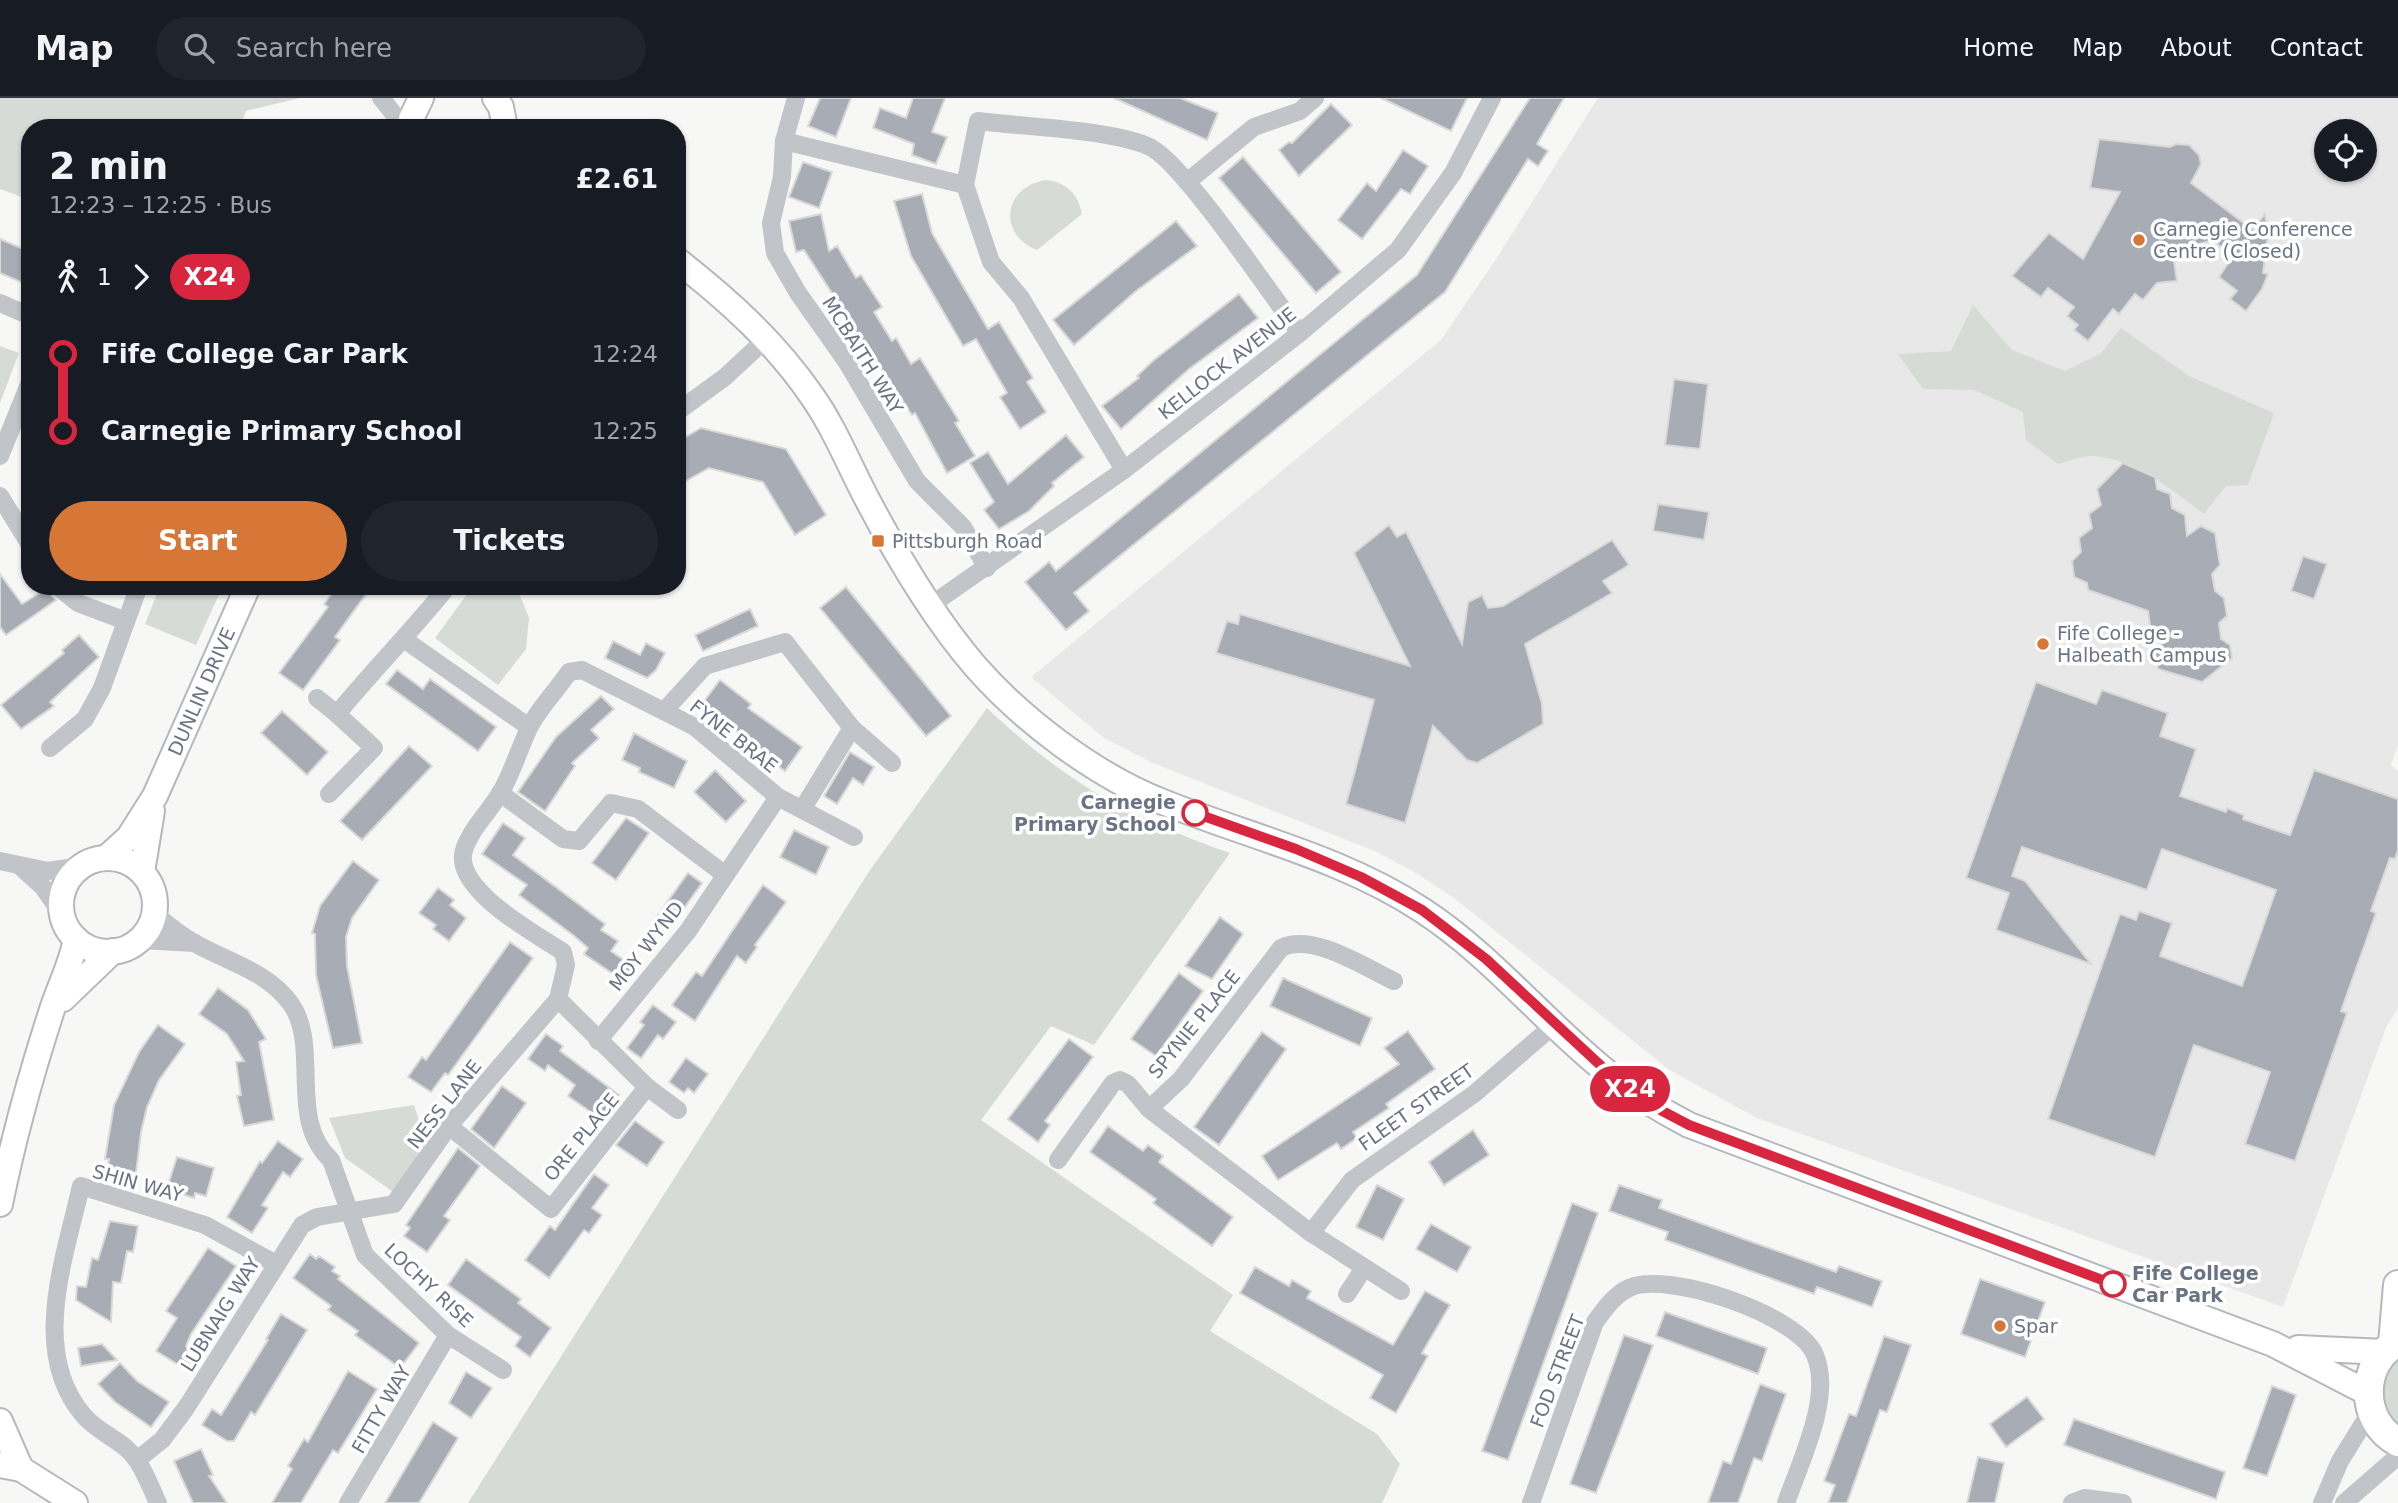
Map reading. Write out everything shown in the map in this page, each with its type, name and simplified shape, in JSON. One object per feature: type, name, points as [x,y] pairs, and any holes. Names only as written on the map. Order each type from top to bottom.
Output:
[{"type":"main road","points":[[2398,1285],[2392,1346],[2372,1370],[2370,1402],[2379,1427],[2398,1442]]},
{"type":"street","points":[[381,98],[398,119]]},
{"type":"street","points":[[411,119],[421,98]]},
{"type":"street","name":"MCBAITH WAY","points":[[796,98],[784,141],[782,177],[771,223],[775,253],[798,293],[846,361],[917,481],[963,527],[987,568]]},
{"type":"street","points":[[1187,182],[1254,127],[1300,111],[1315,98]]},
{"type":"street","name":"KELLOCK AVENUE","points":[[931,606],[1124,470],[1300,333],[1398,250],[1453,173],[1492,98]]},
{"type":"street","points":[[1124,470],[1021,298],[991,262],[965,186],[978,121],[1114,138],[1150,147],[1187,182],[1300,333]]},
{"type":"street","points":[[784,141],[965,186]]},
{"type":"street","points":[[686,267],[718,292],[767,338],[814,398],[873,511],[931,606],[976,667],[1037,724],[1097,768],[1160,801],[1296,849],[1361,877],[1422,910],[1486,959],[1612,1076],[1651,1105],[1689,1125],[2273,1344],[2370,1402],[2322,1503]]},
{"type":"street","points":[[0,303],[21,312]]},
{"type":"street","points":[[686,405],[725,377],[767,338]]},
{"type":"street","points":[[0,456],[21,404]]},
{"type":"street","points":[[0,496],[21,530]]},
{"type":"street","points":[[68,595],[78,603],[126,621]]},
{"type":"street","points":[[50,748],[85,719],[102,688],[136,595]]},
{"type":"street","name":"DUNLIN DRIVE","points":[[82,866],[106,858],[129,837],[155,796],[244,595]]},
{"type":"street","points":[[337,714],[382,660],[405,640],[441,595]]},
{"type":"street","points":[[405,640],[529,727]]},
{"type":"street","points":[[665,710],[705,666],[785,642],[852,728],[892,763]]},
{"type":"street","name":"FYNE BRAE","points":[[558,999],[566,965],[563,952],[490,904],[467,870],[463,853],[471,834],[500,793],[522,749],[529,727],[569,672],[582,670],[695,727],[778,797],[854,837]]},
{"type":"street","points":[[317,698],[374,748],[329,794]]},
{"type":"street","points":[[803,808],[852,728]]},
{"type":"street","points":[[500,793],[563,839],[579,841],[611,803],[638,809],[724,874]]},
{"type":"street","name":"DUNLIN DRIVE","points":[[142,872],[155,796]]},
{"type":"street","name":"MOY WYND","points":[[597,1041],[688,931],[778,797]]},
{"type":"street","points":[[51,1011],[113,951],[140,940],[154,914],[155,899],[142,872],[120,859],[106,858]]},
{"type":"street","points":[[0,861],[48,871],[82,866]]},
{"type":"street","points":[[62,915],[65,886],[82,866]]},
{"type":"street","points":[[21,867],[43,887],[76,939],[87,947],[113,951]]},
{"type":"street","name":"LOCHY RISE","points":[[154,914],[195,943],[269,979],[293,1007],[305,1049],[305,1088],[309,1120],[320,1151],[331,1160],[365,1255],[448,1335],[503,1370]]},
{"type":"street","points":[[0,1204],[15,1129],[51,1011],[71,965],[76,939]]},
{"type":"street","name":"LOCHY RISE","points":[[140,940],[195,943]]},
{"type":"street","name":"SPYNIE PLACE","points":[[1058,1160],[1113,1083],[1120,1080],[1128,1084],[1149,1109],[1181,1079],[1281,947],[1293,942],[1310,943],[1394,981]]},
{"type":"street","points":[[558,999],[597,1041],[647,1087],[678,1110]]},
{"type":"street","name":"NESS LANE","points":[[351,1213],[394,1204],[449,1126],[558,999]]},
{"type":"street","name":"FLEET STREET","points":[[1311,1233],[1352,1181],[1474,1094],[1555,1024]]},
{"type":"street","name":"ORE PLACE","points":[[449,1126],[551,1209],[647,1087]]},
{"type":"street","points":[[1149,1109],[1311,1233],[1401,1291]]},
{"type":"street","name":"SHIN WAY","points":[[158,1503],[137,1460],[85,1418],[70,1398],[59,1368],[56,1346],[60,1264],[81,1186],[205,1225],[276,1264]]},
{"type":"street","name":"LUBNAIG WAY","points":[[137,1460],[162,1440],[186,1408],[302,1225],[317,1217],[351,1213]]},
{"type":"street","points":[[1347,1294],[1364,1268]]},
{"type":"street","name":"FOD STREET","points":[[1531,1503],[1595,1322],[1611,1302],[1629,1288],[1651,1283],[1689,1289],[1767,1315],[1799,1336],[1815,1353],[1821,1396],[1786,1503]]},
{"type":"street","name":"FITTY WAY","points":[[348,1503],[448,1335]]},
{"type":"street","points":[[2273,1344],[2313,1351],[2392,1346]]},
{"type":"street","points":[[0,1422],[10,1467],[75,1503]]},
{"type":"street","points":[[2344,1503],[2398,1455]]},
{"type":"street","points":[[2072,1503],[2085,1498],[2123,1503]]},
{"type":"shaded area","points":[[0,98],[300,98],[246,111],[243,119],[21,119],[21,197],[0,189]]},
{"type":"shaded area","name":"Fife College - Halbeath Campus","points":[[1598,98],[2398,98],[2398,745],[2391,765],[2398,771],[2398,1009],[2387,1025],[2283,1307],[1757,1118],[1671,1071],[1454,898],[1416,873],[1377,852],[1153,763],[1104,738],[1031,677],[1441,340]]},
{"type":"shaded area","points":[[1047,180],[1066,187],[1078,201],[1082,214],[1037,250],[1024,243],[1015,233],[1010,211],[1014,200],[1022,191]]},
{"type":"shaded area","points":[[1973,305],[2012,350],[2065,371],[2100,354],[2121,328],[2189,376],[2274,413],[2248,485],[2226,486],[2204,514],[2153,478],[2125,463],[2091,456],[2058,464],[2026,440],[2023,412],[1974,390],[1923,389],[1898,354],[1951,351]]},
{"type":"shaded area","points":[[0,346],[19,353],[0,403]]},
{"type":"shaded area","points":[[156,595],[219,595],[196,645],[145,624]]},
{"type":"shaded area","points":[[466,595],[520,595],[529,618],[526,649],[498,685],[435,638]]},
{"type":"shaded area","points":[[987,708],[1044,757],[1100,795],[1160,826],[1230,853],[1094,1045],[1051,1026],[981,1120],[1233,1295],[1210,1331],[1377,1434],[1400,1464],[1382,1503],[468,1503],[870,870]]},
{"type":"shaded area","points":[[414,1105],[427,1147],[396,1194],[345,1158],[329,1118]]},
{"type":"shaded area","points":[[2398,1357],[2398,1428],[2387,1410],[2383,1384]]},
{"type":"building","points":[[820,98],[851,98],[836,137],[808,126]]},
{"type":"building","points":[[913,98],[945,98],[932,132],[947,137],[936,164],[912,155],[914,144],[873,128],[880,108],[906,118]]},
{"type":"building","points":[[1114,98],[1180,98],[1218,113],[1207,140]]},
{"type":"building","points":[[1381,98],[1467,98],[1451,131]]},
{"type":"building","points":[[1530,98],[1564,98],[1537,144],[1548,151],[1538,166],[1528,159],[1445,292],[1074,593],[1089,611],[1066,630],[1025,582],[1049,562],[1056,571],[1417,275]]},
{"type":"building","points":[[1331,104],[1352,125],[1299,176],[1279,150],[1289,142],[1292,143]]},
{"type":"building","name":"Carnegie Conference Centre (Closed)","points":[[2099,139],[2170,147],[2176,144],[2189,145],[2199,155],[2201,164],[2191,183],[2253,230],[2265,214],[2268,235],[2263,273],[2268,274],[2262,289],[2246,311],[2230,299],[2237,291],[2219,277],[2233,256],[2212,240],[2183,249],[2174,261],[2177,281],[2157,283],[2143,300],[2135,294],[2119,314],[2113,309],[2088,341],[2074,330],[2078,325],[2067,316],[2074,307],[2048,288],[2041,297],[2012,276],[2049,233],[2083,259],[2120,192],[2090,188]]},
{"type":"building","points":[[1403,150],[1428,166],[1410,194],[1401,189],[1362,239],[1338,220],[1367,183],[1376,191]]},
{"type":"building","points":[[1243,157],[1341,272],[1316,293],[1219,178]]},
{"type":"building","points":[[803,162],[832,172],[819,208],[789,197]]},
{"type":"building","points":[[922,194],[932,233],[988,329],[999,322],[1033,378],[1027,382],[1046,412],[1020,429],[1000,397],[1007,393],[976,339],[963,346],[911,256],[894,201]]},
{"type":"building","points":[[821,214],[829,251],[837,246],[856,278],[861,275],[882,307],[874,312],[892,341],[896,338],[911,364],[920,358],[959,421],[955,423],[975,456],[947,473],[915,413],[912,415],[868,348],[865,350],[849,325],[852,324],[804,250],[796,252],[789,221]]},
{"type":"building","points":[[1176,221],[1197,246],[1136,291],[1074,345],[1053,320]]},
{"type":"building","points":[[0,239],[21,248],[21,282],[0,273]]},
{"type":"building","points":[[1239,294],[1258,318],[1189,369],[1121,429],[1102,406],[1139,378],[1137,376],[1154,360]]},
{"type":"building","points":[[1674,379],[1708,384],[1700,449],[1665,445]]},
{"type":"building","points":[[701,428],[786,449],[826,515],[795,535],[763,482],[709,468],[686,481],[686,437]]},
{"type":"building","points":[[1066,435],[1084,457],[1052,483],[1054,486],[1029,511],[999,529],[984,510],[994,502],[970,463],[988,452],[1008,484]]},
{"type":"building","points":[[2123,463],[2155,477],[2157,489],[2170,494],[2172,508],[2185,515],[2187,536],[2201,526],[2215,533],[2220,565],[2212,574],[2215,591],[2224,598],[2227,616],[2219,623],[2221,639],[2230,645],[2232,658],[2202,682],[2158,669],[2155,651],[2170,636],[2150,626],[2148,611],[2088,590],[2087,583],[2074,577],[2072,561],[2081,552],[2079,538],[2092,528],[2089,514],[2101,505],[2097,489]]},
{"type":"building","points":[[1658,504],[1709,512],[1704,540],[1653,531]]},
{"type":"building","points":[[1389,525],[1397,537],[1406,532],[1462,644],[1468,602],[1482,595],[1488,608],[1503,606],[1612,540],[1629,565],[1603,581],[1612,593],[1525,644],[1542,704],[1543,724],[1477,763],[1467,760],[1433,726],[1405,823],[1346,804],[1374,700],[1216,653],[1227,621],[1238,624],[1240,614],[1410,666],[1354,553]]},
{"type":"building","points":[[2303,556],[2327,564],[2314,599],[2291,591]]},
{"type":"building","points":[[0,574],[22,604],[36,595],[51,595],[56,600],[6,635],[0,627]]},
{"type":"building","points":[[846,587],[951,716],[926,736],[820,608]]},
{"type":"building","points":[[330,595],[365,595],[335,637],[340,640],[303,690],[279,673],[328,607],[324,604]]},
{"type":"building","points":[[750,609],[758,626],[703,651],[695,635]]},
{"type":"building","points":[[79,635],[99,657],[50,702],[54,706],[21,729],[1,705],[64,653],[62,650]]},
{"type":"building","points":[[613,641],[640,655],[646,643],[665,653],[656,670],[647,678],[605,658]]},
{"type":"building","points":[[397,670],[423,689],[430,679],[496,727],[478,751],[386,684]]},
{"type":"building","points":[[720,680],[751,704],[748,708],[802,747],[785,771],[753,748],[755,745],[702,704]]},
{"type":"building","points":[[2036,682],[2096,704],[2102,690],[2168,713],[2160,736],[2196,749],[2180,796],[2226,812],[2227,808],[2244,815],[2243,819],[2290,835],[2314,770],[2398,799],[2398,850],[2395,859],[2390,858],[2371,911],[2376,913],[2341,1011],[2347,1013],[2295,1161],[2245,1144],[2270,1072],[2194,1045],[2155,1157],[2048,1119],[2120,914],[2136,920],[2139,911],[2172,923],[2160,956],[2242,986],[2276,890],[2162,849],[2147,890],[2022,847],[2012,876],[2025,881],[2091,964],[1996,930],[2009,893],[1966,878]]},
{"type":"building","points":[[601,696],[614,709],[591,730],[599,738],[572,763],[575,766],[545,811],[518,792],[556,737]]},
{"type":"building","points":[[282,711],[328,752],[307,775],[261,733]]},
{"type":"building","points":[[634,733],[687,761],[674,788],[639,772],[640,768],[622,760]]},
{"type":"building","points":[[409,746],[432,766],[362,840],[340,821]]},
{"type":"building","points":[[850,752],[874,767],[863,785],[853,778],[837,804],[824,796]]},
{"type":"building","points":[[715,770],[746,801],[726,822],[694,792]]},
{"type":"building","points":[[626,818],[649,833],[616,880],[592,863]]},
{"type":"building","points":[[503,823],[525,838],[513,855],[605,924],[601,930],[618,941],[611,951],[635,968],[625,982],[584,954],[588,948],[519,895],[527,885],[482,854]]},
{"type":"building","points":[[794,830],[829,847],[816,875],[780,857]]},
{"type":"building","points":[[353,861],[379,880],[352,918],[346,937],[347,966],[362,1043],[333,1048],[316,975],[315,934],[312,933],[320,906]]},
{"type":"building","points":[[688,873],[702,883],[667,932],[653,922]]},
{"type":"building","points":[[763,885],[786,902],[755,945],[757,947],[746,963],[737,956],[695,1021],[672,1005],[696,972],[702,976]]},
{"type":"building","points":[[438,888],[454,900],[450,905],[466,918],[449,941],[433,929],[436,925],[419,913]]},
{"type":"building","points":[[1220,917],[1243,934],[1212,979],[1185,966]]},
{"type":"building","points":[[510,942],[533,958],[448,1075],[445,1073],[431,1092],[408,1077],[422,1057],[426,1060]]},
{"type":"building","points":[[1179,973],[1203,991],[1156,1056],[1131,1039]]},
{"type":"building","points":[[1283,978],[1372,1018],[1360,1046],[1270,1006]]},
{"type":"building","points":[[218,988],[248,1010],[266,1039],[259,1042],[274,1120],[244,1126],[237,1096],[241,1095],[236,1062],[244,1061],[227,1034],[199,1014]]},
{"type":"building","points":[[653,1005],[676,1022],[663,1039],[658,1035],[641,1058],[627,1048],[644,1025],[640,1022]]},
{"type":"building","points":[[158,1025],[185,1044],[159,1080],[147,1107],[136,1173],[108,1170],[109,1159],[105,1159],[114,1105],[139,1052]]},
{"type":"building","points":[[1408,1031],[1435,1069],[1386,1104],[1389,1108],[1353,1132],[1357,1138],[1341,1149],[1337,1143],[1278,1180],[1262,1156],[1399,1064],[1384,1048]]},
{"type":"building","points":[[1262,1032],[1286,1049],[1219,1145],[1194,1127]]},
{"type":"building","points":[[546,1034],[563,1046],[560,1051],[619,1095],[612,1104],[616,1108],[605,1122],[568,1096],[575,1085],[548,1065],[545,1071],[528,1059]]},
{"type":"building","points":[[1069,1039],[1093,1057],[1045,1121],[1050,1125],[1038,1142],[1008,1119]]},
{"type":"building","points":[[686,1058],[708,1074],[694,1093],[688,1088],[684,1093],[669,1082]]},
{"type":"building","points":[[502,1086],[526,1103],[494,1148],[471,1129]]},
{"type":"building","points":[[635,1121],[664,1142],[647,1166],[616,1145]]},
{"type":"building","points":[[1108,1126],[1143,1151],[1148,1145],[1163,1156],[1159,1162],[1233,1217],[1212,1246],[1153,1203],[1156,1199],[1090,1152]]},
{"type":"building","points":[[1473,1130],[1489,1155],[1444,1185],[1429,1162]]},
{"type":"building","points":[[278,1141],[303,1159],[290,1177],[283,1172],[262,1205],[268,1208],[252,1233],[227,1217],[260,1161],[262,1163]]},
{"type":"building","points":[[458,1148],[480,1166],[444,1216],[450,1220],[427,1252],[404,1236],[410,1228],[406,1225]]},
{"type":"building","points":[[177,1157],[214,1168],[206,1196],[195,1193],[194,1198],[176,1192],[177,1187],[168,1185]]},
{"type":"building","points":[[594,1174],[609,1185],[592,1208],[602,1215],[589,1233],[584,1230],[549,1278],[525,1260],[550,1226],[555,1230]]},
{"type":"building","points":[[1377,1185],[1404,1199],[1383,1240],[1356,1227]]},
{"type":"building","points":[[1619,1185],[1662,1200],[1659,1208],[1741,1238],[1836,1272],[1839,1266],[1882,1281],[1872,1307],[1817,1287],[1814,1294],[1665,1240],[1668,1232],[1609,1211]]},
{"type":"building","points":[[1572,1203],[1598,1213],[1508,1460],[1482,1451]]},
{"type":"building","points":[[110,1221],[138,1226],[133,1252],[127,1251],[121,1283],[113,1282],[111,1322],[76,1300],[77,1286],[86,1287],[92,1258],[98,1260]]},
{"type":"building","points":[[1431,1224],[1471,1247],[1457,1272],[1416,1249]]},
{"type":"building","points":[[208,1248],[236,1266],[191,1334],[186,1346],[197,1353],[187,1370],[156,1351],[177,1318],[166,1311]]},
{"type":"building","points":[[310,1254],[316,1259],[319,1256],[335,1267],[332,1271],[340,1276],[338,1279],[419,1343],[400,1368],[355,1335],[358,1331],[328,1310],[331,1306],[293,1278]]},
{"type":"building","points":[[466,1259],[521,1299],[518,1303],[551,1328],[530,1357],[515,1346],[521,1337],[448,1285]]},
{"type":"building","points":[[1255,1267],[1289,1286],[1292,1280],[1311,1291],[1307,1298],[1393,1345],[1425,1291],[1450,1305],[1422,1353],[1428,1356],[1396,1413],[1370,1398],[1383,1375],[1240,1293]]},
{"type":"building","name":"Spar","points":[[1980,1279],[2045,1302],[2025,1357],[1961,1334]]},
{"type":"building","points":[[1665,1312],[1767,1348],[1758,1374],[1656,1336]]},
{"type":"building","points":[[281,1314],[307,1330],[255,1415],[251,1412],[234,1441],[227,1441],[202,1425],[212,1409],[221,1415],[268,1340],[266,1339]]},
{"type":"building","points":[[1624,1335],[1653,1345],[1596,1493],[1570,1484]]},
{"type":"building","points":[[1884,1336],[1911,1345],[1887,1412],[1880,1410],[1847,1503],[1828,1503],[1835,1485],[1824,1481],[1849,1414],[1856,1416]]},
{"type":"building","points":[[102,1344],[117,1360],[81,1366],[78,1348]]},
{"type":"building","points":[[120,1363],[137,1381],[169,1402],[151,1427],[115,1402],[98,1384]]},
{"type":"building","points":[[348,1371],[377,1389],[338,1453],[333,1450],[301,1503],[272,1503],[292,1469],[288,1466],[304,1439],[308,1442]]},
{"type":"building","points":[[466,1372],[492,1388],[471,1418],[449,1403]]},
{"type":"building","points":[[1760,1384],[1786,1394],[1762,1461],[1754,1458],[1738,1503],[1708,1503],[1723,1461],[1731,1464]]},
{"type":"building","points":[[2272,1386],[2296,1395],[2267,1476],[2243,1468]]},
{"type":"building","points":[[2027,1397],[2044,1419],[2006,1447],[1990,1424]]},
{"type":"building","points":[[2074,1419],[2225,1472],[2216,1499],[2064,1445]]},
{"type":"building","points":[[433,1422],[458,1438],[419,1503],[385,1503]]},
{"type":"building","points":[[201,1449],[213,1475],[209,1476],[227,1503],[193,1503],[174,1461]]},
{"type":"building","points":[[1978,1457],[2004,1463],[1995,1503],[1967,1503]]},
{"type":"bus line","name":"X24","points":[[1195,813],[1296,849],[1361,877],[1422,910],[1486,959],[1612,1076],[1651,1105],[1689,1125],[2113,1284]]},
{"type":"place","name":"Carnegie Conference Centre (Closed)","points":[[2139,240]]},
{"type":"place","name":"Pittsburgh Road","points":[[878,541]]},
{"type":"place","name":"Fife College - Halbeath Campus","points":[[2043,644]]},
{"type":"place","name":"Carnegie Primary School","points":[[1195,813]]},
{"type":"place","name":"Fife College Car Park","points":[[2113,1284]]},
{"type":"place","name":"Spar","points":[[2000,1326]]}]
